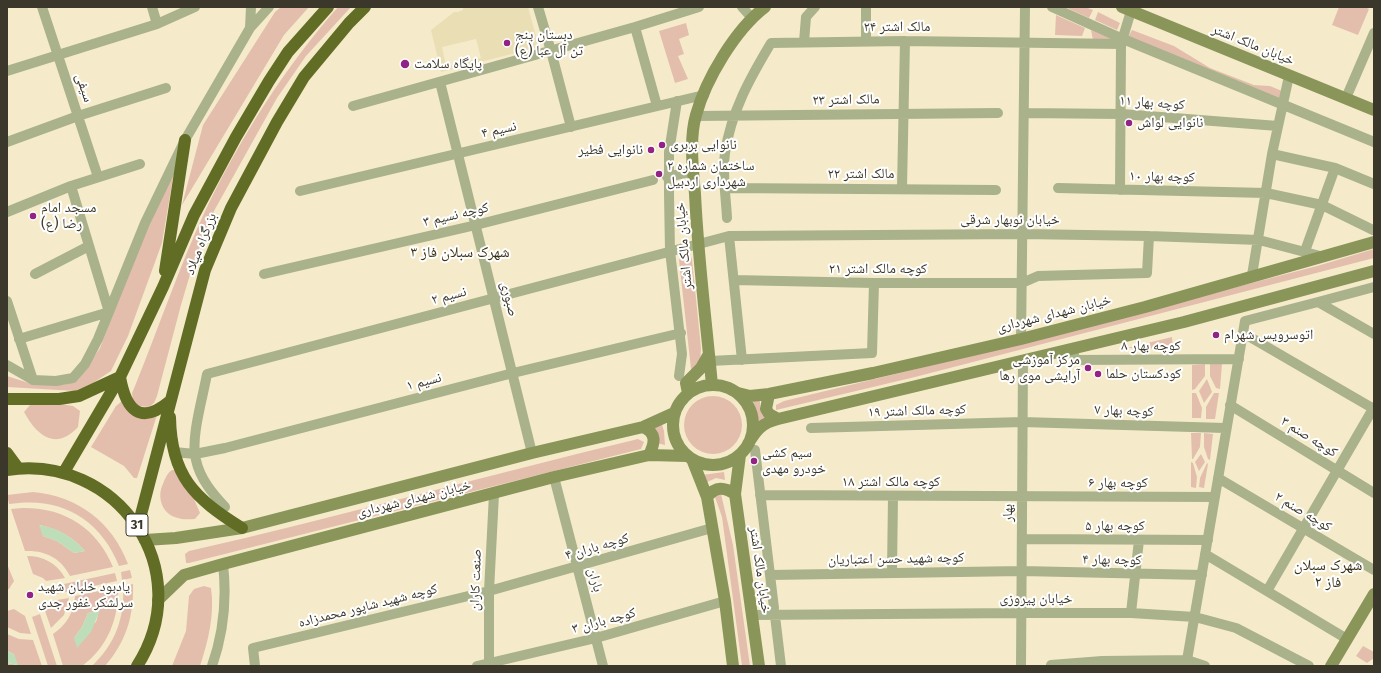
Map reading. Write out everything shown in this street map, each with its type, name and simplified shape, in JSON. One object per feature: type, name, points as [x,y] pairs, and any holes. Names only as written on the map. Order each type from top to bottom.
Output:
[{"type":"highway","name":"بزرگراه میلاد","points":[[64,472],[120,377],[163,287],[194,214],[269,81],[288,52],[328,7]]},
{"type":"highway","name":"بزرگراه میلاد","points":[[138,526],[205,270],[230,208],[277,122],[304,77],[349,23],[365,7]]},
{"type":"highway","points":[[163,287],[185,140]]},
{"type":"highway","points":[[7,399],[59,399],[79,396],[120,377],[125,398],[130,407],[140,412],[151,413],[160,409],[170,401]]},
{"type":"highway","points":[[170,401],[170,439],[180,471],[194,490],[218,513],[242,528]]},
{"type":"highway","points":[[7,453],[13,469]]},
{"type":"highway","name":"31","points":[[13,469],[42,468],[64,472],[79,477],[106,492],[138,526],[145,540],[155,569],[158,600],[154,630],[137,666]]},
{"type":"main road","name":"خیابان مالک اشتر","points":[[712,384],[698,243],[692,152],[696,116],[704,95],[728,48],[751,17],[765,7]]},
{"type":"main road","name":"خیابان مالک اشتر","points":[[1126,9],[1374,110]]},
{"type":"main road","name":"خیابان شهدای شهرداری","points":[[738,393],[750,396],[769,394],[873,373],[1021,338],[1144,307],[1320,256],[1374,233]]},
{"type":"main road","points":[[752,447],[752,417],[747,404],[738,393],[726,387],[712,384],[699,387],[688,393],[679,402],[674,414],[672,426],[675,438],[681,450],[701,464],[714,465],[728,462],[752,447],[760,427],[768,422],[778,419],[1184,322],[1374,271]]},
{"type":"main road","points":[[688,393],[686,383],[702,368],[709,358]]},
{"type":"main road","points":[[769,394],[766,409],[769,414],[778,419]]},
{"type":"main road","name":"خیابان شهدای شهرداری","points":[[145,540],[176,538],[242,528],[532,453],[643,427],[674,414]]},
{"type":"main road","points":[[643,427],[652,432],[654,437],[653,447],[649,455]]},
{"type":"main road","name":"خیابان شهدای شهرداری","points":[[158,600],[184,575],[223,564],[554,477],[649,455],[690,457]]},
{"type":"main road","name":"خیابان مالک اشتر","points":[[740,455],[734,494],[759,666]]},
{"type":"main road","points":[[690,457],[707,497],[725,601],[733,666]]},
{"type":"main road","points":[[707,497],[714,490],[719,488],[726,489],[734,494]]},
{"type":"main road","points":[[1331,666],[1374,594]]},
{"type":"street","name":"سیفی","points":[[42,7],[98,177]]},
{"type":"street","points":[[152,7],[157,24]]},
{"type":"street","points":[[7,72],[157,24],[194,7]]},
{"type":"street","points":[[250,28],[251,7]]},
{"type":"street","points":[[7,365],[33,380],[56,381],[73,378],[85,364],[109,312],[145,223],[185,140],[250,28],[269,7]]},
{"type":"street","points":[[538,7],[571,127]]},
{"type":"street","points":[[353,106],[635,27],[699,7]]},
{"type":"street","points":[[742,7],[751,17]]},
{"type":"street","points":[[804,42],[806,17],[815,7]]},
{"type":"street","points":[[866,7],[866,41]]},
{"type":"street","points":[[1021,338],[1025,7]]},
{"type":"street","points":[[1052,7],[1122,41],[1374,142]]},
{"type":"street","points":[[1120,190],[1122,41],[1126,9]]},
{"type":"street","points":[[635,27],[657,106]]},
{"type":"street","points":[[1346,98],[1374,33]]},
{"type":"street","points":[[902,188],[905,41]]},
{"type":"street","name":"مالک اشتر ۲۴","points":[[734,116],[744,89],[771,42],[1122,41]]},
{"type":"street","points":[[1252,275],[1272,154],[1289,76]]},
{"type":"street","name":"صبوری","points":[[440,82],[532,453]]},
{"type":"street","points":[[7,142],[78,116],[166,88]]},
{"type":"street","name":"نسیم ۴","points":[[300,191],[704,95]]},
{"type":"street","points":[[677,101],[672,128],[668,177],[670,251],[682,354],[679,376]]},
{"type":"street","name":"مالک اشتر ۲۳","points":[[696,116],[998,113]]},
{"type":"street","name":"کوچه بهار ۱۱","points":[[1024,113],[1122,114],[1278,126]]},
{"type":"street","points":[[727,218],[725,154],[734,116]]},
{"type":"street","points":[[1272,154],[1335,168],[1374,184]]},
{"type":"street","points":[[7,212],[71,186],[140,164]]},
{"type":"street","points":[[1305,251],[1335,168]]},
{"type":"street","points":[[668,177],[694,171]]},
{"type":"street","name":"کوچه نسیم ۳","points":[[264,274],[476,225],[653,180]]},
{"type":"street","points":[[71,186],[109,312]]},
{"type":"street","name":"مالک اشتر ۲۲","points":[[726,188],[902,188],[996,190]]},
{"type":"street","name":"کوچه بهار ۱۰","points":[[1058,188],[1266,193],[1322,205],[1374,233]]},
{"type":"street","name":"خیابان نوبهار شرقی","points":[[698,243],[729,236],[1023,234],[1149,236],[1259,240],[1320,256]]},
{"type":"street","points":[[729,236],[742,360]]},
{"type":"street","points":[[1022,283],[1038,276],[1147,273],[1149,236]]},
{"type":"street","name":"نسیم ۲","points":[[195,454],[196,434],[207,374],[494,299],[698,243]]},
{"type":"street","points":[[35,274],[89,246]]},
{"type":"street","points":[[1359,274],[1374,283]]},
{"type":"street","name":"کوچه مالک اشتر ۲۱","points":[[734,280],[874,283],[1022,283]]},
{"type":"street","points":[[709,358],[742,360],[872,353],[874,283]]},
{"type":"street","points":[[1187,663],[1245,321],[1374,287]]},
{"type":"street","points":[[7,301],[33,380]]},
{"type":"street","points":[[1318,302],[1374,334]]},
{"type":"street","points":[[19,339],[109,312]]},
{"type":"street","name":"نسیم ۱","points":[[174,452],[195,454],[513,373],[680,333]]},
{"type":"street","points":[[1243,333],[1374,408],[1267,591]]},
{"type":"street","name":"کوچه بهار ۸","points":[[1073,349],[1075,360],[1238,359]]},
{"type":"street","name":"بهار","points":[[1021,666],[1023,361]]},
{"type":"street","name":"کوچه صنم ۳","points":[[1230,405],[1374,493]]},
{"type":"street","name":"کوچه بهار ۷","points":[[1022,422],[1226,428]]},
{"type":"street","name":"کوچه مالک اشتر ۱۹","points":[[811,428],[1022,422]]},
{"type":"street","points":[[752,447],[760,495],[781,666]]},
{"type":"street","points":[[195,454],[202,476],[214,495],[225,507]]},
{"type":"street","name":"باران","points":[[554,477],[603,666]]},
{"type":"street","name":"کوچه صنم ۲","points":[[1218,478],[1374,570]]},
{"type":"street","name":"صنعت کاران","points":[[489,665],[489,591],[494,494]]},
{"type":"street","name":"کوچه مالک اشتر ۱۸","points":[[760,495],[1022,498]]},
{"type":"street","points":[[892,496],[892,572]]},
{"type":"street","name":"کوچه بهار ۶","points":[[1022,498],[1215,497]]},
{"type":"street","name":"کوچه باران ۴","points":[[489,591],[712,528]]},
{"type":"street","name":"کوچه بهار ۵","points":[[1022,539],[1208,540]]},
{"type":"street","points":[[1131,613],[1139,540]]},
{"type":"street","points":[[1205,554],[1347,639]]},
{"type":"street","points":[[212,666],[223,625],[225,602],[223,564]]},
{"type":"street","name":"کوچه شهید حسن اعتباریان","points":[[770,575],[1022,571]]},
{"type":"street","name":"کوچه بهار ۴","points":[[1022,571],[1202,575]]},
{"type":"street","name":"کوچه شهید شاپور محمدزاده","points":[[255,666],[253,648],[489,591]]},
{"type":"street","name":"کوچه باران ۳","points":[[478,666],[489,665],[596,638],[725,601]]},
{"type":"street","name":"خیابان پیروزی","points":[[752,615],[774,612],[1131,613],[1195,616],[1236,628],[1309,666]]},
{"type":"street","points":[[1051,665],[1187,663],[1205,666]]},
{"type":"shaded area","points":[[281,7],[309,7],[284,35],[182,205],[203,125],[275,12]]},
{"type":"shaded area","points":[[338,7],[351,7],[306,56],[277,98],[214,211],[194,261],[157,396],[154,403],[149,407],[139,406],[133,401],[132,393],[178,275],[206,209],[249,129],[265,104],[300,54]]},
{"type":"shaded area","name":"دبستان پنج تن آل عبا (ع)","points":[[463,7],[528,7],[539,47],[441,72],[431,30],[454,12],[463,10]],"holes":[[[476,39],[481,58],[446,66],[442,47]]]},
{"type":"shaded area","points":[[1065,7],[1085,7],[1093,10],[1089,18]]},
{"type":"shaded area","points":[[1339,7],[1365,7],[1369,9],[1358,35],[1332,25]]},
{"type":"shaded area","points":[[1098,12],[1120,23],[1117,30],[1095,20]]},
{"type":"shaded area","points":[[1056,15],[1085,28],[1082,36],[1055,35]]},
{"type":"shaded area","points":[[686,23],[689,35],[679,39],[684,54],[678,56],[688,79],[675,83],[659,31]]},
{"type":"shaded area","points":[[1091,30],[1112,39],[1111,41],[1093,40]]},
{"type":"shaded area","points":[[1132,30],[1174,46],[1210,68],[1254,85],[1270,86],[1282,91],[1280,98],[1128,37]]},
{"type":"shaded area","points":[[175,166],[162,243],[128,336],[111,371],[93,383],[75,391],[7,387],[7,376],[35,385],[63,385],[78,380],[100,348],[128,274]]},
{"type":"shaded area","points":[[1374,249],[1374,258],[915,377],[776,410],[776,405],[784,401],[974,355],[1317,266]]},
{"type":"shaded area","points":[[682,254],[690,254],[692,259],[701,348],[700,365],[696,370],[691,369],[679,260]]},
{"type":"shaded area","points":[[1172,337],[1173,349],[1127,348]]},
{"type":"shaded area","points":[[1205,364],[1205,376],[1195,389],[1192,390],[1192,365]]},
{"type":"shaded area","points":[[1210,364],[1222,364],[1220,389],[1216,388],[1210,376]]},
{"type":"shaded area","points":[[1207,379],[1212,392],[1204,403],[1199,391]]},
{"type":"shaded area","points":[[1192,393],[1196,393],[1202,408],[1201,418],[1192,418]]},
{"type":"shaded area","points":[[1214,393],[1219,393],[1215,419],[1206,419],[1206,407]]},
{"type":"shaded area","points":[[713,396],[724,398],[737,409],[740,414],[742,425],[740,436],[729,449],[724,452],[713,454],[702,452],[689,441],[686,436],[684,425],[686,414],[697,401],[702,398]]},
{"type":"shaded area","points":[[753,400],[760,401],[760,410],[765,419],[759,422]]},
{"type":"shaded area","points":[[122,401],[157,415],[137,478],[134,478],[124,466],[91,447],[116,406]]},
{"type":"shaded area","points":[[49,402],[73,406],[80,411],[78,427],[70,434],[62,438],[48,438],[41,434],[29,421],[24,412],[30,405]]},
{"type":"shaded area","points":[[661,421],[664,431],[665,445],[657,443],[654,429]]},
{"type":"shaded area","points":[[1191,433],[1201,433],[1200,447],[1193,459],[1192,459]]},
{"type":"shaded area","points":[[1204,433],[1213,434],[1210,460],[1208,459],[1204,447]]},
{"type":"shaded area","points":[[638,439],[644,442],[641,449],[186,563],[185,554],[189,551]]},
{"type":"shaded area","points":[[1201,454],[1205,462],[1199,471],[1195,462]]},
{"type":"shaded area","points":[[1191,462],[1193,463],[1197,477],[1196,488],[1191,487]]},
{"type":"shaded area","points":[[1207,463],[1204,488],[1199,487],[1200,478]]},
{"type":"shaded area","points":[[172,470],[176,470],[194,499],[200,513],[195,519],[182,519],[173,516],[168,514],[162,506],[160,496],[162,486],[168,473]]},
{"type":"shaded area","points":[[724,472],[725,480],[716,478],[705,483],[702,475]]},
{"type":"shaded area","points":[[33,492],[65,499],[79,505],[91,514],[103,524],[113,536],[128,564],[119,566],[111,549],[101,535],[89,523],[76,514],[61,507],[45,504],[28,502],[9,504],[7,495]]},
{"type":"shaded area","points":[[721,494],[733,545],[750,666],[742,666],[722,517],[715,497]]},
{"type":"shaded area","points":[[22,508],[52,511],[77,522],[98,541],[113,567],[70,576],[62,564],[52,556],[39,552],[25,551],[11,509]],"holes":[[[40,525],[70,537],[85,551],[74,553],[57,541],[43,536]]]},
{"type":"shaded area","points":[[39,525],[53,528],[65,534],[85,551],[74,553],[57,541],[43,536]]},
{"type":"shaded area","points":[[27,556],[39,557],[49,561],[58,568],[65,578],[46,581],[43,578],[33,574]]},
{"type":"shaded area","points":[[7,564],[14,581],[7,590]]},
{"type":"shaded area","points":[[130,570],[132,578],[122,580],[121,572]]},
{"type":"shaded area","points":[[115,573],[117,581],[51,595],[50,587]]},
{"type":"shaded area","points":[[133,584],[130,618],[118,648],[105,666],[92,666],[107,649],[117,630],[122,609],[123,586]]},
{"type":"shaded area","points":[[204,586],[211,588],[212,608],[208,638],[200,666],[172,666],[186,631],[189,596],[194,589]]},
{"type":"shaded area","points":[[118,587],[118,599],[114,621],[99,650],[82,666],[63,666],[53,634],[62,627],[71,613],[75,596]],"holes":[[[99,611],[96,622],[74,638],[82,627],[88,613]]]},
{"type":"shaded area","points":[[69,598],[64,615],[51,628],[45,611],[51,601]]},
{"type":"shaded area","points":[[14,609],[25,616],[31,634],[20,633],[7,627],[7,611]]},
{"type":"shaded area","points":[[100,610],[91,632],[77,648],[74,638],[82,627],[88,613]]},
{"type":"shaded area","points":[[40,614],[57,666],[48,666],[32,617]]},
{"type":"shaded area","points":[[7,634],[19,639],[33,640],[42,666],[7,666],[7,663],[17,665],[14,654],[7,651]]},
{"type":"shaded area","points":[[1363,646],[1374,652],[1374,658],[1367,663],[1356,656]]},
{"type":"shaded area","points":[[7,651],[14,654],[18,665],[7,663]]},
{"type":"place","name":"دبستان پنج تن آل عبا (ع)","points":[[507,43]]},
{"type":"place","name":"پایگاه سلامت","points":[[405,64]]},
{"type":"place","name":"نانوایی لواش","points":[[1129,123]]},
{"type":"place","name":"نانوایی بربری","points":[[662,145]]},
{"type":"place","name":"نانوایی فطیر","points":[[651,150]]},
{"type":"place","name":"ساختمان شماره ۲ شهرداری اردبیل","points":[[659,174]]},
{"type":"place","name":"مسجد امام رضا (ع)","points":[[33,216]]},
{"type":"place","name":"اتوسرویس شهرام","points":[[1216,335]]},
{"type":"place","name":"مرکز آموزشی آرایشی موی رها","points":[[1088,368]]},
{"type":"place","name":"کودکستان حلما","points":[[1098,374]]},
{"type":"place","name":"سیم کشی خودرو مهدی","points":[[754,461]]},
{"type":"place","name":"یادبود خلبان شهید سرلشکر غفور جدی","points":[[30,595]]},
{"type":"district","name":"شهرک سبلان فاز ۳","points":[[460,253]]},
{"type":"district","name":"شهرک سبلان فاز ۲","points":[[1328,574]]}]
